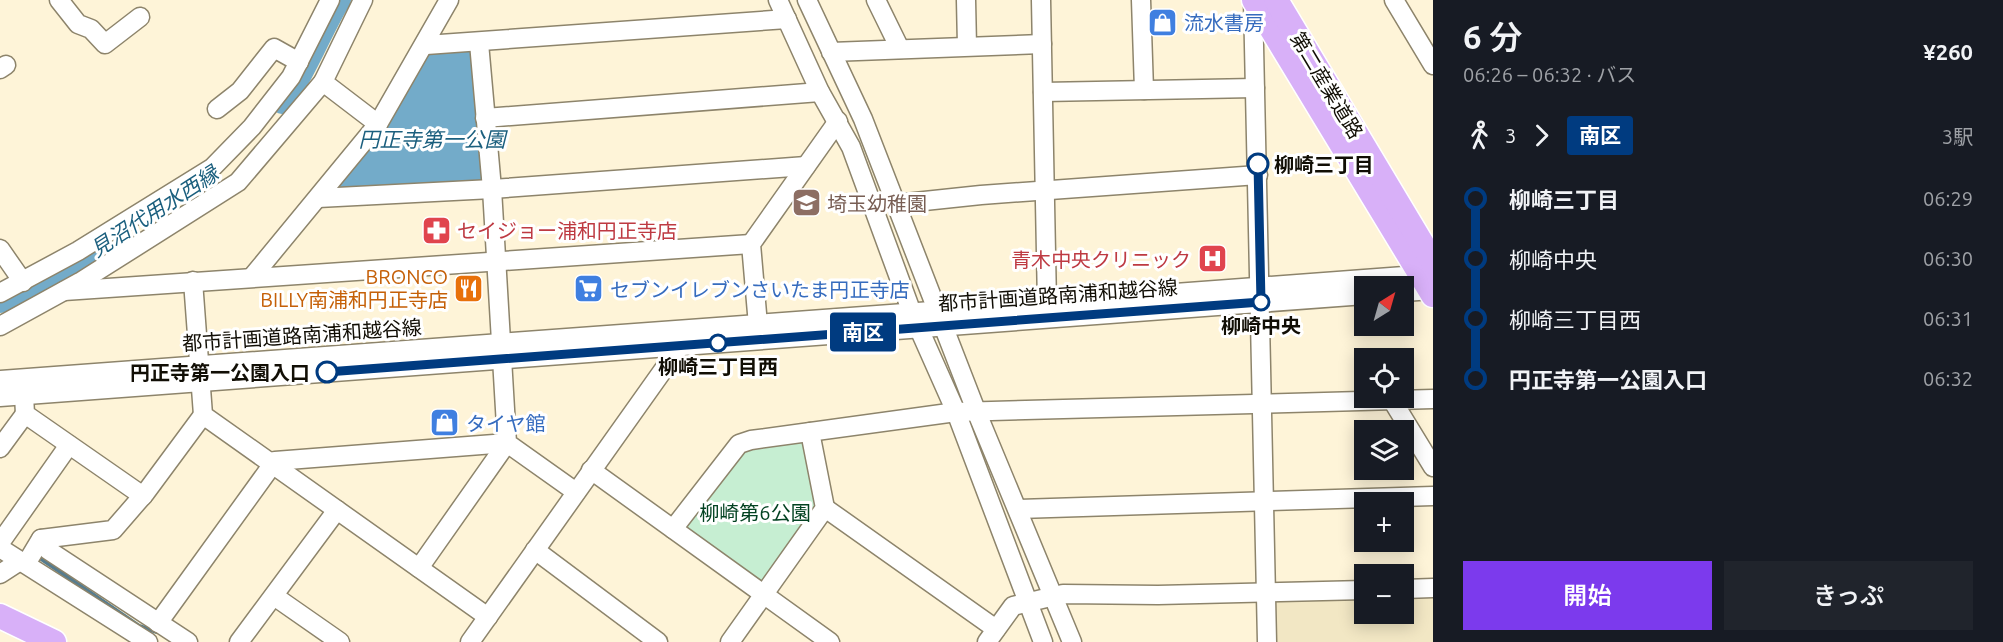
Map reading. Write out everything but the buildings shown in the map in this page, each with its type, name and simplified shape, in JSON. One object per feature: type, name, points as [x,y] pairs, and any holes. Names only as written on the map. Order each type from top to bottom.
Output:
[{"type":"main road","name":"第二産業道路","points":[[1253,0],[1431,281]]},
{"type":"main road","name":"第二産業道路","points":[[1276,0],[1431,281]]},
{"type":"main road","points":[[0,616],[54,642]]},
{"type":"street","points":[[59,0],[78,24],[91,29],[105,44],[140,17]]},
{"type":"street","points":[[0,326],[64,291],[238,182],[323,82],[363,0]]},
{"type":"street","points":[[252,277],[378,124],[426,45],[449,0]]},
{"type":"street","points":[[778,0],[820,92],[851,147],[915,320],[956,412],[1026,603],[1044,642]]},
{"type":"street","points":[[807,0],[863,119],[939,318],[1072,642]]},
{"type":"street","points":[[876,0],[900,49]]},
{"type":"street","points":[[966,0],[967,46]]},
{"type":"street","points":[[1041,0],[1047,304]]},
{"type":"street","points":[[1141,0],[1144,90]]},
{"type":"street","points":[[1253,0],[1267,642]]},
{"type":"street","points":[[1394,0],[1433,65]]},
{"type":"street","points":[[0,293],[23,282],[212,168],[252,127],[291,77],[322,3]]},
{"type":"street","points":[[426,45],[787,20]]},
{"type":"street","points":[[419,568],[507,443],[492,189],[479,43]]},
{"type":"street","points":[[831,52],[1042,44]]},
{"type":"street","points":[[217,109],[240,91],[274,48],[299,62]]},
{"type":"street","points":[[323,82],[378,124]]},
{"type":"street","points":[[1043,92],[1255,88]]},
{"type":"street","points":[[485,118],[820,92]]},
{"type":"street","points":[[758,325],[751,244],[838,121]]},
{"type":"street","points":[[318,198],[492,189],[806,166]]},
{"type":"street","points":[[896,204],[1258,175]]},
{"type":"street","points":[[64,291],[751,244]]},
{"type":"street","points":[[0,249],[23,282]]},
{"type":"street","points":[[0,574],[23,562],[41,539],[113,530],[143,496],[203,415],[193,281]]},
{"type":"street","points":[[1414,288],[1431,281]]},
{"type":"street","name":"都市計画道路南浦和越谷線","points":[[500,351],[681,345],[915,320],[1431,281]]},
{"type":"street","name":"都市計画道路南浦和越谷線","points":[[939,318],[1047,304],[1261,295],[1354,295]]},
{"type":"street","name":"都市計画道路南浦和越谷線","points":[[0,380],[201,373],[500,351],[758,325],[915,320]]},
{"type":"street","points":[[473,641],[681,345]]},
{"type":"street","name":"都市計画道路南浦和越谷線","points":[[0,397],[201,373]]},
{"type":"street","points":[[0,447],[24,414],[24,395]]},
{"type":"street","points":[[1414,399],[1433,399]]},
{"type":"street","points":[[673,529],[739,444],[956,412],[1354,401]]},
{"type":"street","points":[[1397,408],[1433,467]]},
{"type":"street","points":[[24,414],[143,496]]},
{"type":"street","points":[[203,415],[488,617]]},
{"type":"street","points":[[810,432],[825,508],[991,636],[1012,606],[1054,596],[1354,590]]},
{"type":"street","points":[[158,623],[275,461],[507,443],[576,492]]},
{"type":"street","points":[[0,543],[69,445]]},
{"type":"street","points":[[591,470],[830,642]]},
{"type":"street","points":[[1019,509],[1433,496]]},
{"type":"street","points":[[730,642],[825,508]]},
{"type":"street","points":[[239,642],[337,510]]},
{"type":"street","points":[[41,539],[48,550],[188,642]]},
{"type":"street","points":[[0,548],[148,642]]},
{"type":"street","points":[[535,550],[658,642]]},
{"type":"street","points":[[1414,589],[1433,588]]},
{"type":"street","points":[[274,596],[340,642]]},
{"type":"shaded area","points":[[1433,595],[1433,642],[1275,642],[1274,604],[1282,597],[1354,596],[1354,624],[1414,624],[1414,596]]},
{"type":"green space","name":"柳崎第6公園","points":[[800,441],[804,443],[818,505],[762,583],[687,532],[686,525],[743,449]]},
{"type":"water","name":"円正寺第一公園","points":[[430,51],[473,51],[483,178],[479,184],[331,189]]},
{"type":"waterway","name":"見沼代用水西縁","points":[[282,103],[299,79],[340,0]]},
{"type":"waterway","name":"見沼代用水西縁","points":[[0,302],[43,282],[103,246]]},
{"type":"waterway","points":[[37,556],[139,626],[157,632]]},
{"type":"bus line","name":"南区","points":[[327,372],[1261,302],[1258,164]]},
{"type":"place","name":"流水書房","points":[[1163,22]]},
{"type":"place","name":"柳崎三丁目","points":[[1258,164]]},
{"type":"place","name":"埼玉幼稚園","points":[[806,203]]},
{"type":"place","name":"セイジョー浦和円正寺店","points":[[436,230]]},
{"type":"place","name":"青木中央クリニック","points":[[1212,259]]},
{"type":"place","name":"BRONCO BILLY南浦和円正寺店","points":[[469,288]]},
{"type":"place","name":"セブンイレブンさいたま円正寺店","points":[[589,289]]},
{"type":"place","name":"柳崎中央","points":[[1261,302]]},
{"type":"place","name":"柳崎三丁目西","points":[[718,343]]},
{"type":"place","name":"円正寺第一公園入口","points":[[327,372]]},
{"type":"place","name":"タイヤ館","points":[[445,423]]}]
